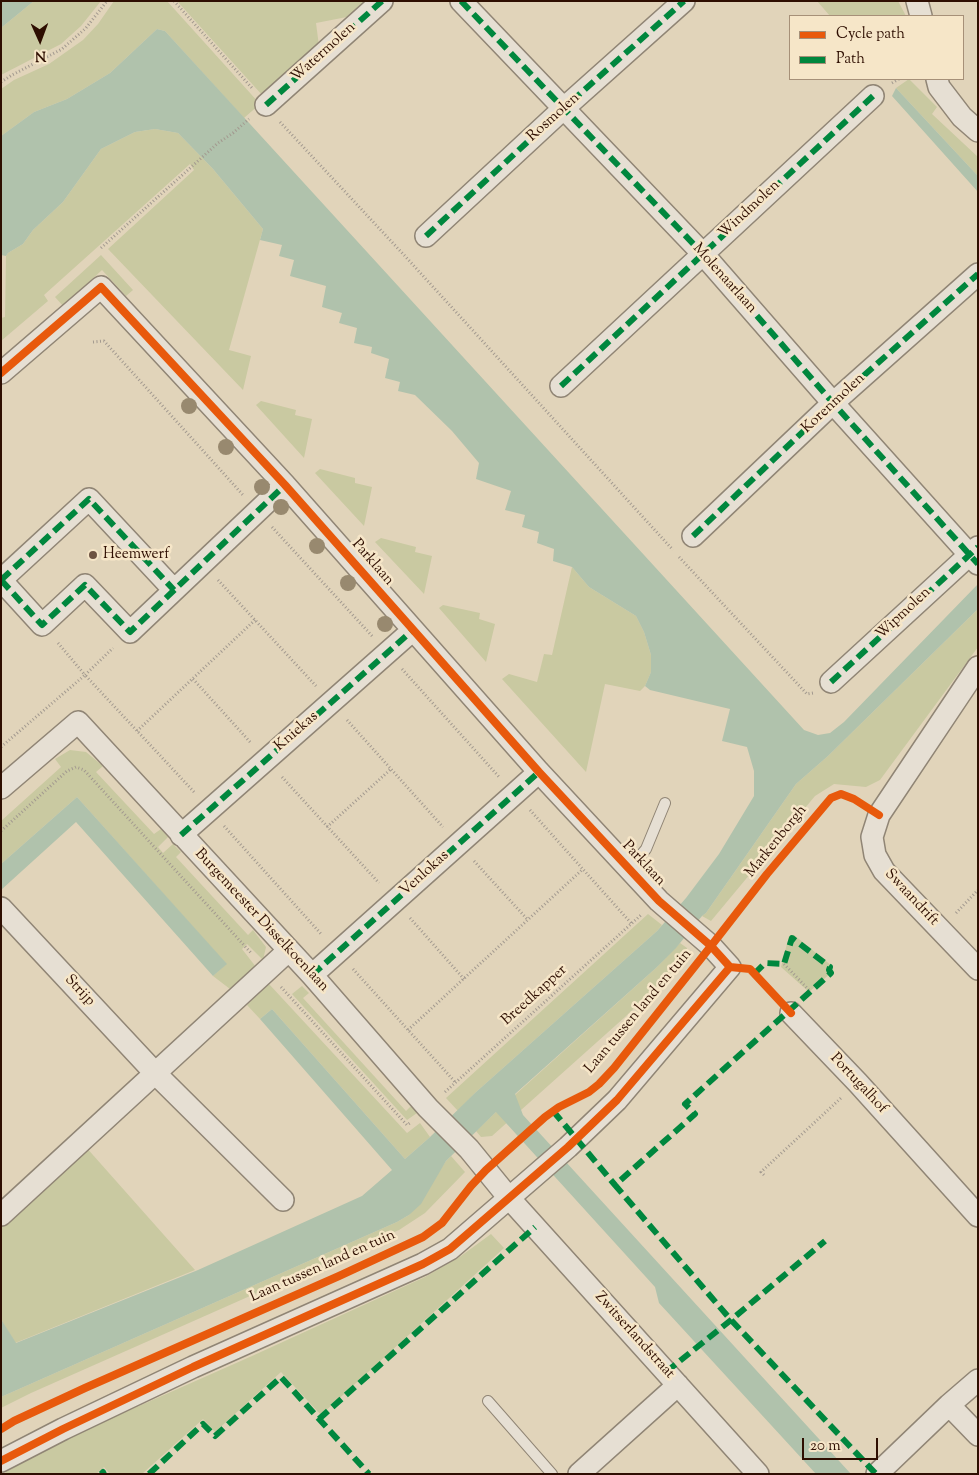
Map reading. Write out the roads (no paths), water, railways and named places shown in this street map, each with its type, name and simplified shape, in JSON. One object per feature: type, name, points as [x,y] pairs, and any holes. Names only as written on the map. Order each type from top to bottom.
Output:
[{"type":"street","name":"Watermolen","points":[[258,111],[382,1]]},
{"type":"street","name":"Molenaarlaan","points":[[461,1],[703,254],[833,403],[975,556]]},
{"type":"street","name":"Rosmolen","points":[[426,236],[563,109],[684,1]]},
{"type":"street","points":[[917,1],[921,15]]},
{"type":"street","points":[[937,80],[939,88],[962,116],[978,131]]},
{"type":"street","name":"Windmolen","points":[[561,386],[873,96]]},
{"type":"street","name":"Korenmolen","points":[[694,536],[833,403],[978,274]]},
{"type":"street","name":"Parklaan","points":[[3,370],[101,287],[285,485],[539,772],[663,905],[704,940]]},
{"type":"street","points":[[174,590],[88,499],[1,580],[42,625],[85,584],[130,632],[285,485]]},
{"type":"street","name":"Wipmolen","points":[[831,682],[975,556]]},
{"type":"street","name":"Kniekas","points":[[181,835],[413,630]]},
{"type":"street","name":"Swaandrift","points":[[978,667],[879,815],[872,837],[875,854],[884,871],[978,969]]},
{"type":"street","name":"Burgemeester Disselkoenlaan","points":[[1,788],[78,722],[312,975],[433,1114],[469,1149],[509,1198]]},
{"type":"street","name":"Venlokas","points":[[312,975],[539,772]]},
{"type":"street","name":"Strijp","points":[[1,908],[156,1074],[283,1200]]},
{"type":"street","name":"Laan tussen land en tuin","points":[[1,1461],[62,1429],[193,1367],[423,1264],[450,1249],[568,1148],[617,1100],[730,967],[704,940]]},
{"type":"street","points":[[1,1216],[288,951]]},
{"type":"street","name":"Portugalhof","points":[[791,1013],[858,1083],[978,1216]]},
{"type":"street","name":"Zwitserlandstraat","points":[[509,1198],[758,1474]]},
{"type":"street","points":[[877,1474],[978,1380]]},
{"type":"street","points":[[580,1473],[678,1385]]},
{"type":"street","points":[[949,1405],[978,1435]]},
{"type":"lane","points":[[629,869],[646,849],[665,803]]},
{"type":"lane","points":[[488,1400],[552,1474]]},
{"type":"place","name":"Heemwerf","points":[[93,555]]}]
